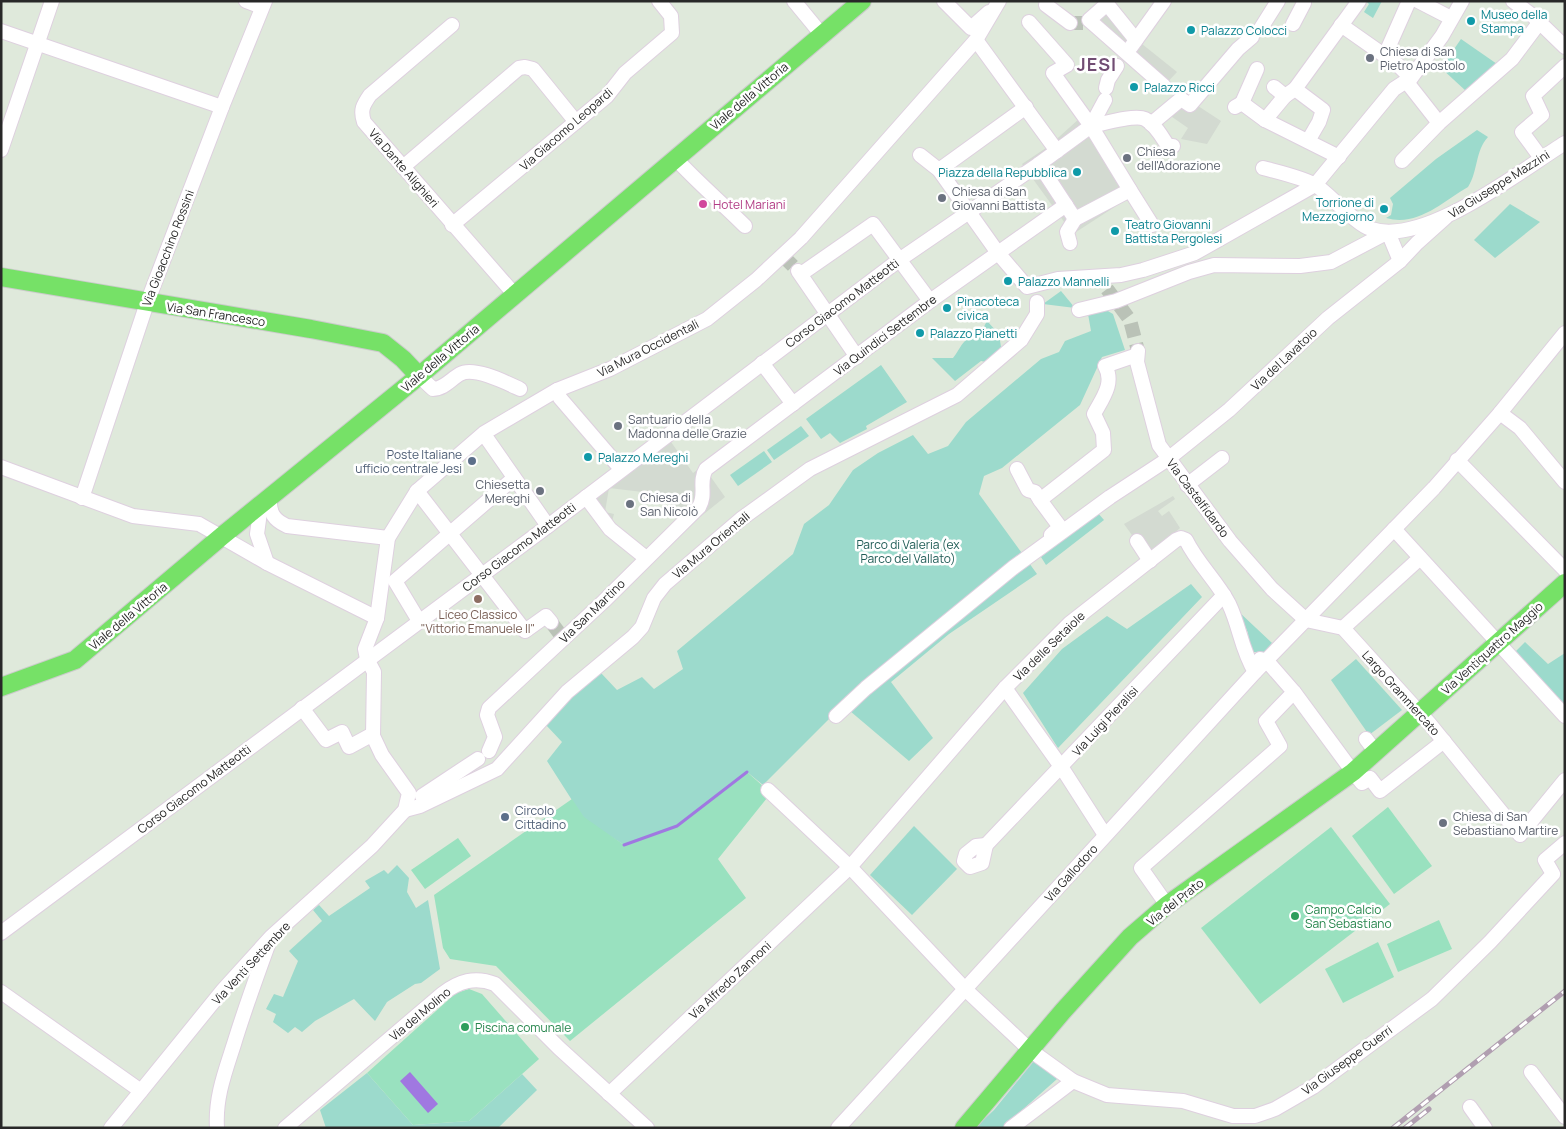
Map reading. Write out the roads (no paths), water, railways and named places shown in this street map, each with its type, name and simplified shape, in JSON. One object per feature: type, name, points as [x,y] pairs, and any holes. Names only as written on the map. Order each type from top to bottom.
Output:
[{"type":"main road","name":"Viale della Vittoria","points":[[1,687],[76,660],[222,536],[419,376],[862,1]]},
{"type":"main road","name":"Via San Francesco","points":[[1,277],[311,329],[383,343],[403,359],[419,376]]},
{"type":"main road","name":"Via Ventiquattro Maggio","points":[[1420,713],[1565,583]]},
{"type":"main road","name":"Via del Prato","points":[[964,1128],[1130,937],[1168,905],[1357,777],[1370,745],[1420,713]]},
{"type":"street","points":[[1,150],[52,1]]},
{"type":"street","points":[[246,1],[264,4]]},
{"type":"street","name":"Via Giacomo Leopardi","points":[[452,225],[607,96],[625,73],[672,33],[671,16],[659,1]]},
{"type":"street","points":[[794,1],[822,35]]},
{"type":"street","points":[[1075,219],[1040,164],[1090,126],[1106,94],[1108,80],[1164,1]]},
{"type":"street","points":[[1151,124],[1183,100],[1256,32],[1278,1]]},
{"type":"street","points":[[1265,120],[1285,90],[1341,25],[1359,1]]},
{"type":"street","points":[[1385,55],[1409,1]]},
{"type":"street","points":[[1418,1],[1451,18]]},
{"type":"street","points":[[920,156],[939,170],[970,211],[998,253],[1034,298],[1076,276],[1121,275],[1179,259],[1195,253],[1315,185],[1362,124],[1394,89],[1409,79],[1442,36],[1462,1]]},
{"type":"street","points":[[1513,1],[1533,16],[1565,47]]},
{"type":"street","points":[[945,2],[973,34],[1057,151]]},
{"type":"street","points":[[1081,22],[1108,2],[1138,37]]},
{"type":"street","name":"Via Mura Occidentali","points":[[367,659],[365,649],[377,618],[388,538],[417,491],[484,434],[557,390],[610,369],[707,318],[756,280],[801,238],[998,3]]},
{"type":"street","name":"Via Gioacchino Rossini","points":[[82,498],[147,303],[222,107],[264,4]]},
{"type":"street","points":[[1293,24],[1309,4]]},
{"type":"street","points":[[1046,5],[1081,22],[1122,59],[1163,85]]},
{"type":"street","points":[[1029,22],[1068,65],[1053,73],[1090,126],[1152,225]]},
{"type":"street","points":[[1402,161],[1439,123],[1512,58],[1539,23]]},
{"type":"street","name":"Via Dante Alighieri","points":[[452,25],[370,95],[363,105],[361,112],[364,122],[452,225],[515,294]]},
{"type":"street","points":[[1341,25],[1398,65],[1439,123]]},
{"type":"street","points":[[1,31],[222,107]]},
{"type":"street","points":[[1541,158],[1522,132],[1542,115],[1533,96],[1565,66]]},
{"type":"street","points":[[403,167],[519,68],[533,69],[576,122]]},
{"type":"street","points":[[1257,69],[1239,105],[1265,120],[1339,156]]},
{"type":"street","points":[[1285,90],[1323,110],[1319,122],[1308,141]]},
{"type":"street","points":[[939,170],[1026,107]]},
{"type":"street","points":[[1090,126],[1136,118],[1144,119],[1151,124],[1168,146],[1173,146]]},
{"type":"street","name":"Via Giuseppe Mazzini","points":[[1315,185],[1369,229],[1388,232],[1406,230],[1446,217],[1565,143]]},
{"type":"street","points":[[676,159],[701,186],[719,199],[745,226]]},
{"type":"street","name":"Corso Giacomo Matteotti","points":[[1,933],[548,526],[899,260],[1040,164]]},
{"type":"street","points":[[1263,168],[1315,185]]},
{"type":"street","points":[[1070,243],[1067,232],[1075,219],[1130,190]]},
{"type":"street","name":"Via Quindici Settembre","points":[[706,469],[930,301],[1066,205]]},
{"type":"street","name":"Via del Lavatoio","points":[[836,716],[951,617],[1052,539],[1168,460],[1229,410],[1328,318],[1400,261],[1446,217]]},
{"type":"street","points":[[857,357],[826,315],[799,273],[873,224],[930,301]]},
{"type":"street","points":[[1079,310],[1116,301],[1189,272],[1214,265],[1300,266],[1331,262],[1388,232],[1400,261]]},
{"type":"street","name":"Via Mura Orientali","points":[[405,810],[420,806],[497,769],[567,692],[634,636],[642,627],[654,598],[665,584],[741,519],[810,469],[957,395],[1021,340],[1037,314],[1034,298]]},
{"type":"street","name":"Via Gallodoro","points":[[838,1128],[1255,672],[1394,530],[1500,413],[1565,333]]},
{"type":"street","name":"Via Castelfidardo","points":[[1042,498],[1104,450],[1103,433],[1094,414],[1109,385],[1108,371],[1105,366],[1138,353],[1159,445],[1168,460],[1230,540],[1272,589],[1306,620]]},
{"type":"street","points":[[762,363],[793,404]]},
{"type":"street","points":[[419,376],[433,390],[442,387],[460,374],[469,371],[520,389]]},
{"type":"street","points":[[557,390],[560,398],[621,469]]},
{"type":"street","points":[[1500,413],[1520,428],[1565,482]]},
{"type":"street","points":[[488,440],[548,526]]},
{"type":"street","points":[[1188,484],[1222,458]]},
{"type":"street","points":[[1458,460],[1565,570]]},
{"type":"street","points":[[1,468],[133,516],[199,524],[267,563],[377,618]]},
{"type":"street","name":"Via San Martino","points":[[409,794],[417,796],[426,795],[483,755],[495,738],[488,715],[488,708],[699,507],[704,495],[702,480],[706,469]]},
{"type":"street","points":[[1017,469],[1028,490],[1035,492],[1042,498],[1060,527],[1051,535],[1052,539]]},
{"type":"street","points":[[418,621],[394,581],[514,478]]},
{"type":"street","points":[[417,491],[525,631],[546,616],[551,622]]},
{"type":"street","points":[[586,497],[610,528],[646,558]]},
{"type":"street","points":[[265,501],[271,514],[277,521],[287,526],[388,538]]},
{"type":"street","points":[[265,501],[257,534],[267,563]]},
{"type":"street","points":[[1394,530],[1565,716]]},
{"type":"street","name":"Via delle Setaiole","points":[[850,867],[1005,688],[1070,623],[1176,540],[1181,538],[1186,540],[1224,595],[1230,606],[1244,655],[1255,672]]},
{"type":"street","points":[[1137,541],[1150,561]]},
{"type":"street","points":[[1306,620],[1343,628],[1420,558]]},
{"type":"street","name":"Via Luigi Pieralisi","points":[[986,845],[1062,768],[1224,595]]},
{"type":"street","name":"Largo Grammercato","points":[[1343,628],[1444,741],[1380,790],[1370,778],[1357,777]]},
{"type":"street","points":[[1244,655],[1267,661],[1294,692],[1357,777]]},
{"type":"street","points":[[367,659],[374,672],[373,734],[382,755],[409,794],[405,810]]},
{"type":"street","points":[[1005,688],[1062,768],[1105,835]]},
{"type":"street","points":[[1168,905],[1141,868],[1280,746],[1266,721],[1294,692]]},
{"type":"street","points":[[302,708],[326,740],[342,732],[349,747],[373,734]]},
{"type":"street","points":[[1444,741],[1520,835],[1565,780]]},
{"type":"street","points":[[768,790],[850,867],[965,989],[1030,1050]]},
{"type":"street","name":"Via Venti Settembre","points":[[111,1128],[223,990],[272,937],[372,846],[405,810]]},
{"type":"street","name":"Via Giuseppe Guerri","points":[[1030,1050],[1073,1081],[1107,1096],[1183,1101],[1233,1116],[1255,1116],[1275,1109],[1313,1087],[1432,998],[1490,942],[1553,874],[1545,860],[1565,843]]},
{"type":"street","name":"Via Alfredo Zannoni","points":[[609,1094],[850,867]]},
{"type":"street","points":[[217,1128],[216,1110],[220,1090],[251,989],[272,937]]},
{"type":"street","name":"Via del Molino","points":[[285,1128],[442,994],[455,984],[472,980],[485,980],[495,984],[647,1128]]},
{"type":"street","points":[[1,992],[141,1091]]},
{"type":"street","points":[[1531,1072],[1565,1117]]},
{"type":"street","points":[[1011,1128],[1073,1081]]},
{"type":"street","points":[[1470,1107],[1485,1128]]},
{"type":"waterway","points":[[624,845],[677,826],[747,772]]},
{"type":"tunnel","points":[[1070,23],[1083,23]]},
{"type":"tunnel","points":[[783,256],[798,271]]},
{"type":"tunnel","points":[[1107,289],[1130,320],[1138,351]]},
{"type":"tunnel","points":[[551,622],[560,634]]},
{"type":"railway","points":[[1393,1128],[1565,991]]},
{"type":"railway","points":[[1405,1128],[1429,1109]]},
{"type":"place","name":"Museo della Stampa","points":[[1471,21]]},
{"type":"place","name":"Palazzo Colocci","points":[[1191,30]]},
{"type":"place","name":"Chiesa di San Pietro Apostolo","points":[[1370,58]]},
{"type":"place","name":"Palazzo Ricci","points":[[1134,87]]},
{"type":"place","name":"Chiesa dell'Adorazione","points":[[1127,158]]},
{"type":"place","name":"Piazza della Repubblica","points":[[1077,172]]},
{"type":"place","name":"Chiesa di San Giovanni Battista","points":[[942,198]]},
{"type":"place","name":"Hotel Mariani","points":[[703,204]]},
{"type":"place","name":"Torrione di Mezzogiorno","points":[[1384,209]]},
{"type":"place","name":"Teatro Giovanni Battista Pergolesi","points":[[1115,231]]},
{"type":"place","name":"Palazzo Mannelli","points":[[1008,281]]},
{"type":"place","name":"Pinacoteca civica","points":[[947,308]]},
{"type":"place","name":"Palazzo Pianetti","points":[[920,333]]},
{"type":"place","name":"Santuario della Madonna delle Grazie","points":[[618,426]]},
{"type":"place","name":"Palazzo Mereghi","points":[[588,457]]},
{"type":"place","name":"Poste Italiane ufficio centrale Jesi","points":[[472,461]]},
{"type":"place","name":"Chiesetta Mereghi","points":[[540,491]]},
{"type":"place","name":"Chiesa di San Nicolò","points":[[630,504]]},
{"type":"place","name":"Liceo Classico \"Vittorio Emanuele II\"","points":[[478,599]]},
{"type":"place","name":"Circolo Cittadino","points":[[505,817]]},
{"type":"place","name":"Chiesa di San Sebastiano Martire","points":[[1443,823]]},
{"type":"place","name":"Campo Calcio San Sebastiano","points":[[1295,916]]},
{"type":"place","name":"Piscina comunale","points":[[465,1027]]},
{"type":"district","name":"JESI","points":[[1097,64]]},
{"type":"park label","name":"Parco di Valeria (ex Parco del Vallato)","points":[[908,551]]}]
